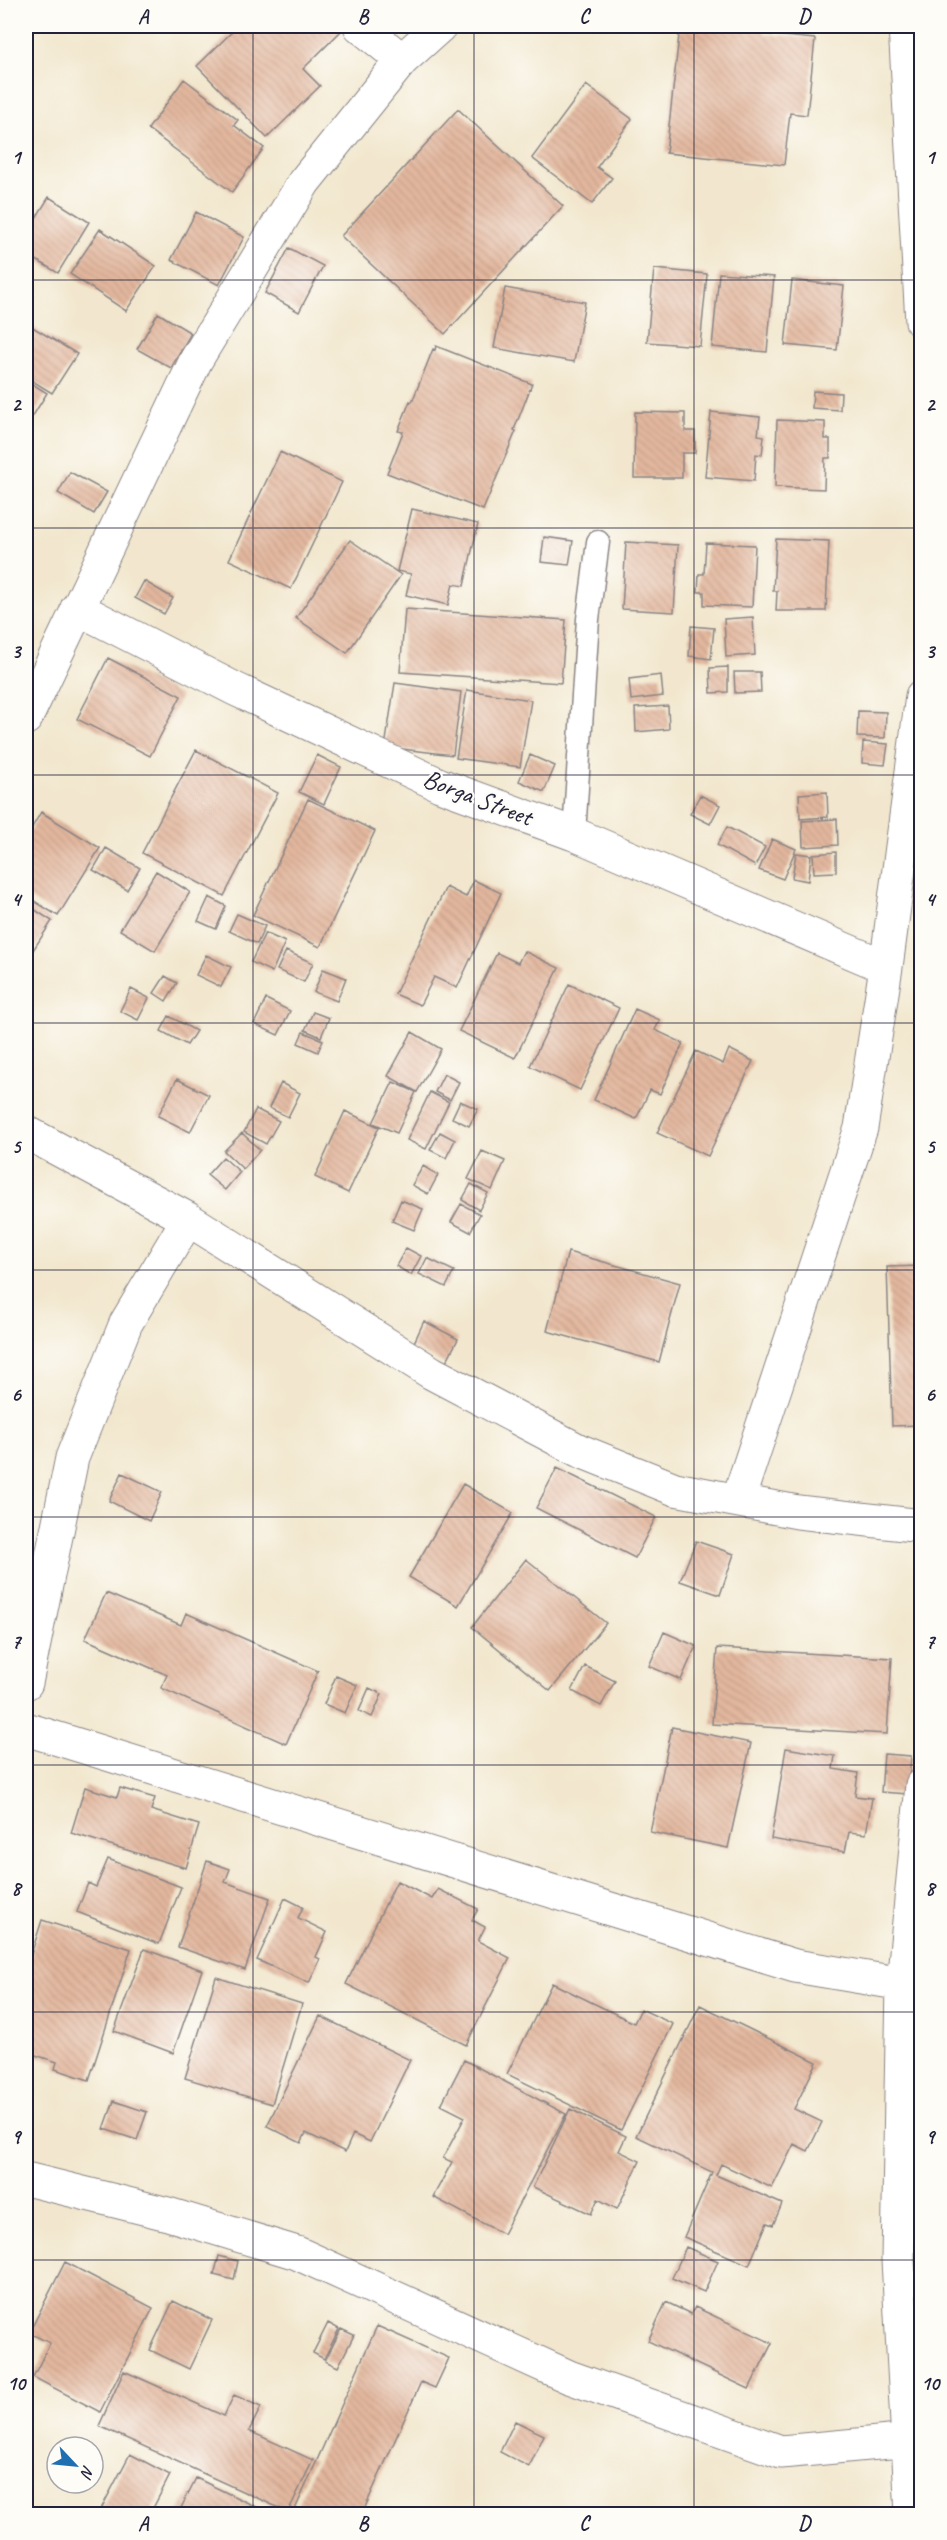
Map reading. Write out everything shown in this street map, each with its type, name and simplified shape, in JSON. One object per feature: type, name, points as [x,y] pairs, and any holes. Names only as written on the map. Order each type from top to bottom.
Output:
[{"type":"street","points":[[360,26],[402,60]]},
{"type":"street","points":[[26,718],[196,360],[304,182],[402,60],[440,26]]},
{"type":"street","points":[[905,26],[921,322]]},
{"type":"street","name":"Borga Street","points":[[78,608],[235,688],[440,785],[574,834],[886,967]]},
{"type":"street","points":[[738,1500],[861,1128],[886,967],[921,696]]},
{"type":"street","points":[[26,1132],[188,1219],[432,1373],[578,1450],[675,1489],[798,1512],[921,1526]]},
{"type":"street","points":[[26,1683],[72,1458],[126,1323],[188,1219]]},
{"type":"street","points":[[26,1729],[795,1966],[903,1984]]},
{"type":"street","points":[[912,2514],[915,2439],[898,2260],[903,1984],[921,1785]]},
{"type":"street","points":[[26,2179],[168,2214],[297,2253],[569,2377],[782,2452],[915,2439]]},
{"type":"lane","points":[[574,834],[588,619],[598,542]]},
{"type":"building","points":[[238,26],[335,26],[341,31],[303,69],[320,86],[267,138],[197,66]]},
{"type":"building","points":[[680,26],[765,26],[765,34],[815,39],[807,115],[790,113],[784,165],[666,153]]},
{"type":"building","points":[[184,79],[238,120],[234,125],[264,148],[232,192],[148,129]]},
{"type":"building","points":[[586,85],[632,119],[597,167],[612,178],[592,204],[532,158]]},
{"type":"building","points":[[458,109],[563,206],[445,334],[341,236]]},
{"type":"building","points":[[49,197],[89,222],[58,273],[26,254],[26,234]]},
{"type":"building","points":[[196,212],[244,237],[219,285],[171,260]]},
{"type":"building","points":[[100,229],[156,266],[126,311],[70,274]]},
{"type":"building","points":[[289,248],[323,266],[299,312],[265,293]]},
{"type":"building","points":[[654,269],[707,274],[700,346],[647,342]]},
{"type":"building","points":[[719,273],[774,277],[767,352],[712,347]]},
{"type":"building","points":[[792,280],[844,286],[837,350],[785,345]]},
{"type":"building","points":[[505,288],[585,302],[574,362],[494,348]]},
{"type":"building","points":[[158,313],[191,333],[171,368],[137,349]]},
{"type":"building","points":[[26,323],[77,354],[52,393],[26,377]]},
{"type":"building","points":[[436,346],[532,384],[514,430],[516,431],[483,510],[387,473],[403,432],[398,431]]},
{"type":"building","points":[[26,380],[47,393],[26,427]]},
{"type":"building","points":[[813,391],[841,393],[840,410],[812,408]]},
{"type":"building","points":[[635,412],[685,413],[685,431],[695,431],[695,453],[682,453],[682,478],[634,478]]},
{"type":"building","points":[[711,412],[760,417],[758,435],[764,436],[762,455],[756,454],[754,481],[705,477]]},
{"type":"building","points":[[777,420],[825,422],[825,439],[830,439],[830,458],[825,458],[824,489],[775,487]]},
{"type":"building","points":[[280,452],[342,482],[291,589],[229,560]]},
{"type":"building","points":[[70,472],[107,492],[94,514],[58,493]]},
{"type":"building","points":[[412,509],[478,524],[464,586],[453,584],[448,605],[406,595],[411,574],[397,571]]},
{"type":"building","points":[[544,537],[573,541],[569,565],[541,562]]},
{"type":"building","points":[[776,539],[829,541],[826,611],[776,611],[777,591],[773,591]]},
{"type":"building","points":[[350,540],[401,575],[347,653],[296,618]]},
{"type":"building","points":[[626,542],[678,545],[674,612],[622,609]]},
{"type":"building","points":[[706,543],[755,545],[752,607],[704,605],[704,592],[698,592],[699,574],[704,574]]},
{"type":"building","points":[[144,581],[173,598],[164,614],[135,598]]},
{"type":"building","points":[[405,609],[566,620],[561,683],[400,672]]},
{"type":"building","points":[[753,617],[755,655],[726,657],[724,619]]},
{"type":"building","points":[[691,626],[714,628],[711,659],[689,656]]},
{"type":"building","points":[[108,658],[181,696],[150,756],[77,719]]},
{"type":"building","points":[[728,667],[728,692],[711,693],[710,668]]},
{"type":"building","points":[[734,672],[760,672],[761,692],[735,693]]},
{"type":"building","points":[[661,675],[663,696],[631,700],[629,679]]},
{"type":"building","points":[[395,683],[461,692],[453,755],[385,747]]},
{"type":"building","points":[[467,690],[531,700],[520,767],[456,758]]},
{"type":"building","points":[[668,706],[669,729],[636,732],[635,708]]},
{"type":"building","points":[[858,711],[886,712],[885,738],[857,737]]},
{"type":"building","points":[[863,742],[888,744],[885,765],[862,763]]},
{"type":"building","points":[[196,750],[278,793],[224,896],[142,853]]},
{"type":"building","points":[[317,755],[341,767],[324,804],[299,792]]},
{"type":"building","points":[[530,755],[555,766],[544,792],[519,781]]},
{"type":"building","points":[[827,792],[828,817],[800,819],[799,794]]},
{"type":"building","points":[[700,795],[720,805],[710,824],[690,814]]},
{"type":"building","points":[[308,799],[375,831],[320,947],[253,915]]},
{"type":"building","points":[[41,812],[100,848],[58,916],[26,896],[26,838]]},
{"type":"building","points":[[837,819],[838,845],[803,847],[802,821]]},
{"type":"building","points":[[727,827],[765,847],[755,866],[717,845]]},
{"type":"building","points":[[772,839],[796,849],[783,879],[759,870]]},
{"type":"building","points":[[106,848],[140,868],[127,890],[93,870]]},
{"type":"building","points":[[836,852],[836,872],[814,873],[813,854]]},
{"type":"building","points":[[796,853],[811,855],[808,881],[792,878]]},
{"type":"building","points":[[156,871],[190,892],[155,951],[120,930]]},
{"type":"building","points":[[474,880],[501,893],[457,988],[434,977],[420,1005],[395,994],[446,887],[466,897]]},
{"type":"building","points":[[209,897],[226,906],[216,929],[198,921]]},
{"type":"building","points":[[26,904],[52,921],[26,961]]},
{"type":"building","points":[[237,914],[265,926],[257,944],[229,931]]},
{"type":"building","points":[[265,933],[285,942],[272,972],[251,962]]},
{"type":"building","points":[[286,951],[313,963],[304,982],[277,970]]},
{"type":"building","points":[[524,951],[559,968],[515,1058],[459,1031],[497,953],[518,963]]},
{"type":"building","points":[[206,955],[231,967],[221,987],[196,975]]},
{"type":"building","points":[[323,969],[346,978],[337,1001],[314,992]]},
{"type":"building","points":[[165,976],[177,983],[166,1001],[154,993]]},
{"type":"building","points":[[569,984],[619,1008],[580,1090],[530,1066]]},
{"type":"building","points":[[131,989],[149,998],[138,1020],[120,1011]]},
{"type":"building","points":[[266,999],[290,1011],[278,1035],[254,1024]]},
{"type":"building","points":[[635,1009],[660,1020],[655,1030],[683,1043],[660,1094],[650,1090],[636,1119],[594,1100]]},
{"type":"building","points":[[313,1012],[329,1018],[321,1037],[305,1030]]},
{"type":"building","points":[[169,1016],[196,1031],[187,1045],[161,1031]]},
{"type":"building","points":[[303,1032],[323,1040],[318,1052],[298,1043]]},
{"type":"building","points":[[412,1032],[441,1049],[417,1092],[388,1076]]},
{"type":"building","points":[[729,1049],[753,1061],[708,1156],[657,1133],[696,1051],[723,1064]]},
{"type":"building","points":[[444,1074],[459,1082],[450,1100],[435,1092]]},
{"type":"building","points":[[177,1079],[209,1095],[190,1132],[158,1116]]},
{"type":"building","points":[[393,1082],[416,1092],[397,1133],[373,1123]]},
{"type":"building","points":[[281,1083],[300,1093],[288,1117],[269,1108]]},
{"type":"building","points":[[430,1092],[449,1102],[426,1149],[407,1140]]},
{"type":"building","points":[[460,1101],[478,1109],[469,1126],[452,1118]]},
{"type":"building","points":[[256,1109],[279,1121],[266,1144],[244,1132]]},
{"type":"building","points":[[345,1111],[379,1127],[348,1193],[315,1177]]},
{"type":"building","points":[[440,1132],[455,1140],[446,1158],[430,1150]]},
{"type":"building","points":[[242,1133],[260,1150],[243,1169],[224,1151]]},
{"type":"building","points":[[482,1151],[505,1161],[492,1190],[468,1179]]},
{"type":"building","points":[[223,1157],[240,1172],[225,1190],[207,1175]]},
{"type":"building","points":[[423,1166],[438,1175],[428,1194],[412,1185]]},
{"type":"building","points":[[471,1184],[488,1193],[479,1210],[462,1200]]},
{"type":"building","points":[[401,1200],[423,1209],[414,1230],[392,1221]]},
{"type":"building","points":[[461,1204],[480,1214],[470,1232],[451,1222]]},
{"type":"building","points":[[406,1248],[421,1256],[411,1275],[396,1266]]},
{"type":"building","points":[[568,1252],[680,1283],[659,1362],[547,1331]]},
{"type":"building","points":[[427,1258],[454,1271],[446,1287],[419,1274]]},
{"type":"building","points":[[922,1266],[922,1425],[892,1426],[887,1267]]},
{"type":"building","points":[[424,1321],[458,1339],[445,1364],[412,1347]]},
{"type":"building","points":[[557,1468],[656,1517],[635,1558],[536,1508]]},
{"type":"building","points":[[122,1473],[162,1492],[149,1521],[109,1501]]},
{"type":"building","points":[[463,1484],[513,1513],[458,1606],[409,1577]]},
{"type":"building","points":[[696,1541],[734,1554],[720,1595],[680,1581]]},
{"type":"building","points":[[526,1559],[606,1623],[550,1691],[472,1627]]},
{"type":"building","points":[[106,1593],[181,1625],[186,1613],[318,1671],[286,1744],[161,1688],[167,1675],[85,1639]]},
{"type":"building","points":[[664,1632],[696,1646],[681,1680],[649,1666]]},
{"type":"building","points":[[717,1648],[892,1658],[887,1734],[712,1724]]},
{"type":"building","points":[[585,1666],[615,1681],[601,1706],[572,1691]]},
{"type":"building","points":[[336,1676],[357,1685],[345,1713],[324,1704]]},
{"type":"building","points":[[369,1688],[382,1694],[372,1717],[359,1711]]},
{"type":"building","points":[[672,1727],[751,1743],[728,1848],[650,1832]]},
{"type":"building","points":[[786,1748],[835,1756],[833,1769],[858,1773],[855,1796],[872,1798],[866,1834],[849,1832],[845,1852],[771,1839]]},
{"type":"building","points":[[884,1754],[911,1756],[908,1794],[881,1792]]},
{"type":"building","points":[[85,1787],[117,1797],[120,1788],[155,1798],[151,1810],[199,1825],[186,1868],[71,1833]]},
{"type":"building","points":[[108,1859],[181,1887],[159,1944],[77,1912],[88,1883],[96,1887]]},
{"type":"building","points":[[207,1861],[230,1869],[225,1882],[270,1898],[245,1970],[178,1947]]},
{"type":"building","points":[[397,1881],[432,1899],[438,1889],[478,1909],[472,1920],[485,1927],[478,1941],[510,1958],[466,2045],[346,1984]]},
{"type":"building","points":[[285,1898],[303,1907],[298,1918],[327,1932],[316,1957],[320,1959],[309,1983],[257,1960]]},
{"type":"building","points":[[42,1920],[131,1949],[89,2080],[55,2069],[57,2062],[26,2052],[26,1960],[29,1961]]},
{"type":"building","points":[[144,1949],[202,1970],[173,2053],[114,2031]]},
{"type":"building","points":[[216,1977],[302,2004],[272,2104],[185,2078]]},
{"type":"building","points":[[552,1983],[634,2023],[641,2009],[673,2024],[621,2130],[507,2074]]},
{"type":"building","points":[[700,2005],[817,2062],[794,2109],[822,2122],[808,2151],[794,2144],[772,2188],[721,2164],[716,2175],[782,2204],[773,2225],[767,2223],[749,2265],[684,2237],[712,2172],[636,2136]]},
{"type":"building","points":[[320,2016],[410,2060],[370,2142],[353,2134],[345,2152],[306,2133],[301,2143],[267,2126]]},
{"type":"building","points":[[464,2060],[566,2114],[503,2234],[433,2197],[452,2162],[443,2158],[465,2117],[441,2105]]},
{"type":"building","points":[[114,2101],[147,2112],[137,2140],[104,2129]]},
{"type":"building","points":[[570,2109],[626,2136],[619,2151],[640,2161],[617,2209],[598,2199],[591,2214],[533,2187]]},
{"type":"building","points":[[686,2247],[718,2261],[704,2292],[672,2278]]},
{"type":"building","points":[[219,2256],[238,2261],[234,2280],[214,2275]]},
{"type":"building","points":[[65,2262],[153,2308],[100,2412],[33,2377],[50,2343],[29,2333]]},
{"type":"building","points":[[173,2301],[212,2320],[189,2369],[150,2350]]},
{"type":"building","points":[[666,2302],[691,2314],[695,2307],[772,2343],[749,2389],[648,2341]]},
{"type":"building","points":[[328,2323],[339,2329],[324,2359],[313,2353]]},
{"type":"building","points":[[377,2326],[449,2358],[435,2388],[421,2382],[362,2514],[293,2514]]},
{"type":"building","points":[[341,2329],[354,2335],[338,2367],[325,2361]]},
{"type":"building","points":[[124,2371],[224,2416],[234,2395],[261,2407],[249,2431],[313,2460],[288,2512],[99,2426]]},
{"type":"building","points":[[515,2421],[544,2435],[529,2467],[500,2452]]},
{"type":"building","points":[[130,2454],[170,2475],[150,2514],[107,2514],[100,2511]]},
{"type":"building","points":[[196,2478],[271,2514],[178,2514]]}]
